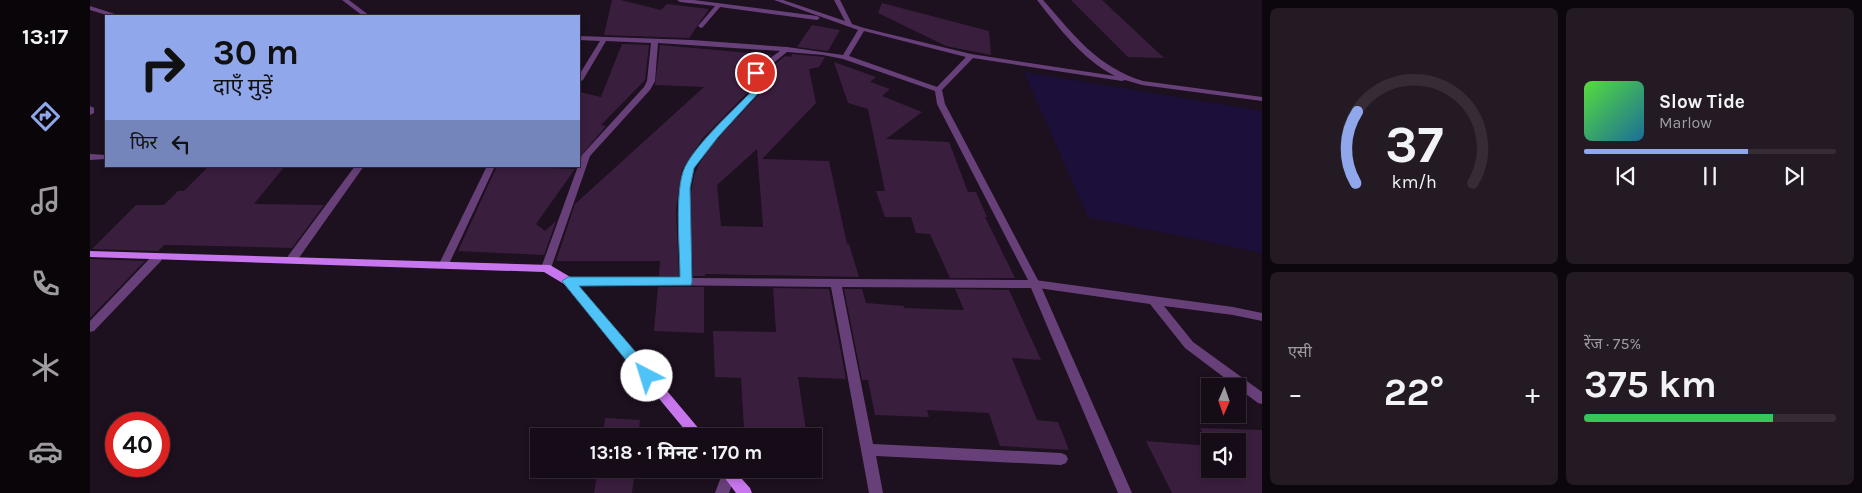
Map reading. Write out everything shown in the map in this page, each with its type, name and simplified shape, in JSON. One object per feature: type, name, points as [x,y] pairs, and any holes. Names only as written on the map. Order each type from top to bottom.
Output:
[{"type":"street","points":[[345,0],[366,15]]},
{"type":"street","points":[[680,0],[828,18]]},
{"type":"street","points":[[777,0],[862,29],[971,56],[1142,83],[1262,99]]},
{"type":"street","points":[[838,0],[850,25]]},
{"type":"street","points":[[1040,0],[1098,64],[1122,79]]},
{"type":"street","points":[[701,26],[718,6]]},
{"type":"street","points":[[90,8],[113,15]]},
{"type":"street","points":[[845,57],[862,29]]},
{"type":"street","points":[[580,38],[655,40],[788,49],[845,57],[938,90]]},
{"type":"street","points":[[580,79],[596,56],[604,39]]},
{"type":"street","points":[[546,268],[586,154],[648,88],[655,40]]},
{"type":"street","points":[[686,282],[685,188],[690,168],[714,136],[757,90],[756,73],[788,49]]},
{"type":"street","points":[[938,90],[971,56]]},
{"type":"street","points":[[938,90],[941,104],[1035,284],[1125,493]]},
{"type":"street","points":[[90,108],[90,113]]},
{"type":"street","points":[[90,157],[105,157]]},
{"type":"street","points":[[292,259],[359,167]]},
{"type":"street","points":[[444,264],[491,167]]},
{"type":"street","points":[[90,254],[157,258],[292,259],[546,268],[568,281],[691,428]]},
{"type":"street","points":[[90,328],[157,258]]},
{"type":"street","points":[[568,281],[1035,284],[1262,317]]},
{"type":"street","points":[[836,283],[876,493]]},
{"type":"street","points":[[1153,300],[1189,345],[1262,399]]},
{"type":"street","points":[[868,450],[1061,459]]},
{"type":"street","points":[[722,493],[725,478]]},
{"type":"street","points":[[733,478],[745,493]]},
{"type":"shaded area","points":[[1024,72],[1262,111],[1262,253],[1088,217]]},
{"type":"building","points":[[612,0],[621,0],[661,10],[667,4],[709,9],[689,38],[604,35]]},
{"type":"building","points":[[1071,0],[1102,0],[1164,58],[1128,57]]},
{"type":"building","points":[[882,3],[989,31],[991,55],[946,46],[878,13]]},
{"type":"building","points":[[812,25],[840,30],[828,51],[797,47]]},
{"type":"building","points":[[622,44],[649,45],[645,80],[601,125],[606,126],[580,157],[580,92],[601,97]]},
{"type":"building","points":[[660,45],[772,55],[752,69],[751,89],[703,138],[682,170],[676,210],[679,276],[659,276],[660,261],[556,261],[575,204],[704,87],[655,85]]},
{"type":"building","points":[[792,54],[825,57],[819,67],[809,69],[816,103],[762,159],[829,161],[847,244],[849,244],[859,277],[705,274],[705,276],[693,276],[689,204],[694,176],[699,164],[712,144],[762,91],[762,75],[785,56],[791,57]],"holes":[[[757,149],[763,227],[721,226],[717,185]]]},
{"type":"building","points":[[834,62],[876,77],[870,82],[890,89],[882,96],[922,112],[886,139],[949,142],[968,192],[976,192],[987,217],[985,217],[1015,278],[950,278],[930,234],[916,233],[911,217],[885,217],[876,191],[885,191],[868,109],[848,103]]},
{"type":"building","points":[[284,167],[254,204],[324,205],[292,248],[164,245],[158,251],[92,249],[136,205],[164,205],[178,191],[184,191],[207,168]]},
{"type":"building","points":[[497,167],[575,169],[536,224],[545,231],[556,221],[544,255],[458,251]]},
{"type":"building","points":[[90,259],[145,261],[90,318]]},
{"type":"building","points":[[658,287],[704,287],[704,333],[654,331]]},
{"type":"building","points":[[773,288],[829,289],[846,379],[798,377],[806,428],[744,428],[741,378],[715,377],[713,331],[776,332]]},
{"type":"building","points":[[844,289],[862,289],[866,303],[904,306],[904,308],[964,310],[955,289],[1009,290],[1041,360],[1012,358],[1037,420],[1058,422],[1069,450],[1000,446],[989,413],[927,410],[929,417],[875,415],[868,380],[862,380]]},
{"type":"building","points":[[605,418],[640,420],[639,428],[604,428]]},
{"type":"building","points":[[1200,428],[1262,430],[1262,493],[1172,493],[1146,441],[1201,445],[1201,478],[1246,478],[1246,433],[1203,433]]},
{"type":"building","points":[[596,478],[634,478],[632,493],[594,493]]},
{"type":"route","points":[[647,376],[568,281],[686,282],[685,188],[690,168],[714,136],[757,90],[756,73]]}]
